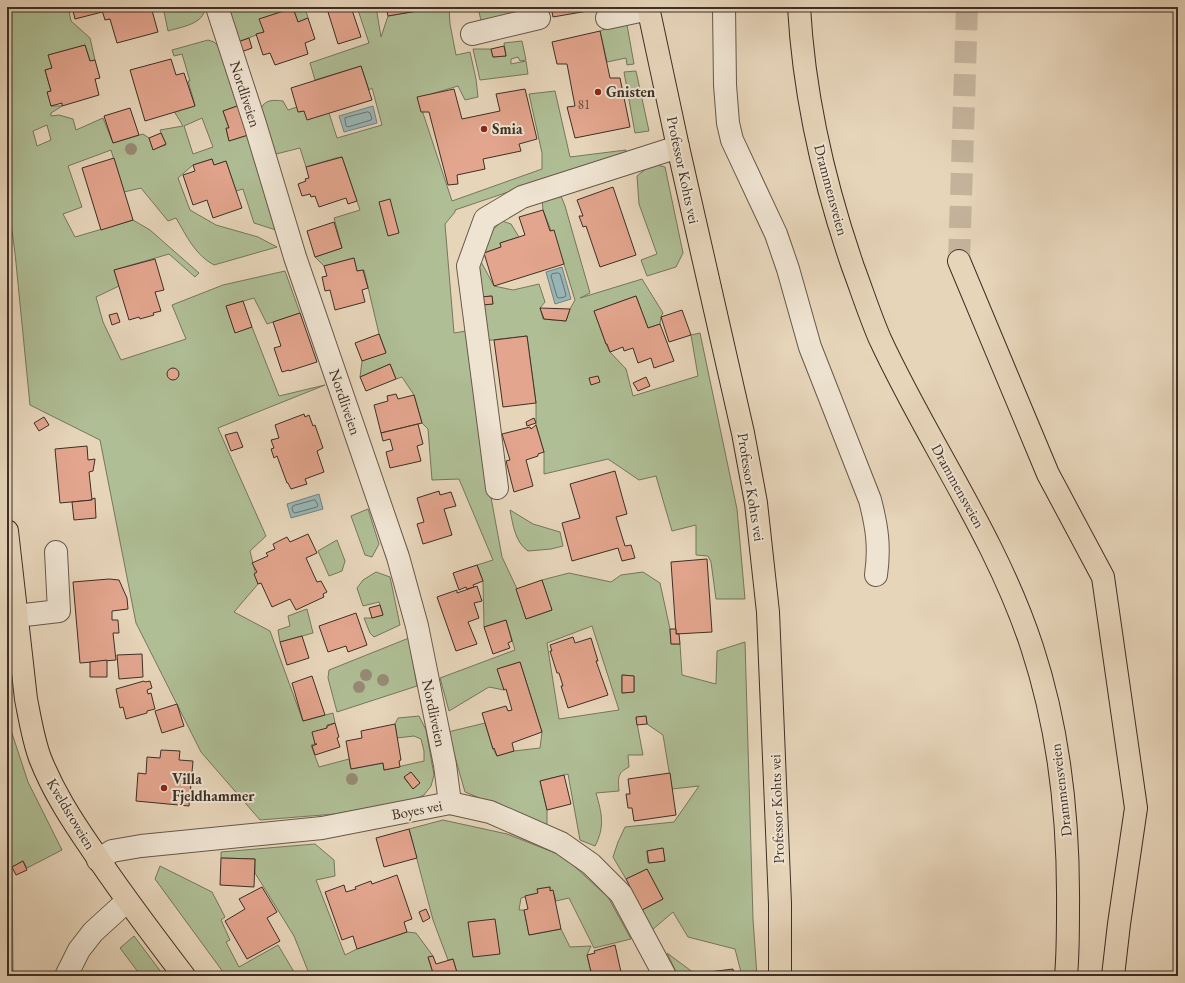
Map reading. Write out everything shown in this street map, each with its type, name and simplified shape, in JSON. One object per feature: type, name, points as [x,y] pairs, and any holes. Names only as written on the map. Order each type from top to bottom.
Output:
[{"type":"main road","name":"Drammensveien","points":[[799,7],[800,36],[808,99],[840,229],[861,290],[880,338],[905,389],[982,529],[1001,568],[1025,627],[1038,670],[1056,738],[1066,824],[1068,886],[1066,976]]},
{"type":"main road","name":"Professor Kohts vei","points":[[648,8],[743,434],[756,503],[768,612],[780,904],[780,976]]},
{"type":"main road","points":[[959,261],[1048,474],[1103,577],[1136,808],[1118,924],[1113,976]]},
{"type":"main road","name":"Kveldsroveien","points":[[7,531],[26,699],[31,727],[40,756],[52,785],[65,810],[98,860],[184,976]]},
{"type":"street","name":"Nordliveien","points":[[217,7],[255,124],[294,257],[398,557],[417,626],[445,765],[450,803]]},
{"type":"street","points":[[724,7],[725,85],[728,123],[732,140],[776,234],[788,269],[810,347],[870,500],[878,540],[876,575]]},
{"type":"street","points":[[607,18],[648,8]]},
{"type":"street","points":[[472,34],[539,18]]},
{"type":"street","points":[[497,488],[468,266],[485,219],[522,197],[678,147]]},
{"type":"street","points":[[16,616],[59,611],[56,552]]},
{"type":"street","name":"Boyes vei","points":[[98,860],[112,851],[141,846],[322,828],[450,803],[490,812],[561,843],[591,864],[621,894],[665,976]]},
{"type":"street","points":[[66,976],[78,950],[88,938],[127,900]]},
{"type":"green space","points":[[7,7],[21,7],[22,12],[49,7],[68,7],[71,21],[90,38],[95,60],[90,61],[85,45],[49,55],[52,68],[45,70],[51,91],[51,106],[62,106],[51,113],[51,116],[59,115],[73,119],[76,130],[103,118],[113,143],[143,134],[149,138],[153,149],[166,145],[160,130],[183,126],[174,111],[195,105],[182,54],[174,56],[172,50],[208,40],[214,42],[218,46],[240,105],[223,111],[229,128],[226,129],[229,141],[248,135],[279,231],[254,223],[243,189],[236,191],[226,161],[214,165],[212,159],[193,165],[178,178],[190,210],[216,225],[258,237],[277,247],[214,265],[207,261],[201,256],[187,238],[176,218],[168,221],[141,188],[124,192],[111,150],[68,166],[82,207],[63,214],[75,237],[133,220],[150,230],[199,273],[195,277],[169,254],[114,270],[119,286],[96,297],[103,322],[121,360],[186,339],[172,305],[223,285],[285,271],[300,313],[267,324],[254,298],[226,306],[235,332],[252,327],[279,396],[325,385],[218,428],[266,536],[250,551],[258,584],[234,612],[270,631],[303,721],[333,713],[335,723],[327,725],[327,728],[315,744],[311,745],[319,767],[349,759],[351,769],[383,763],[384,770],[424,761],[424,751],[421,739],[414,736],[397,738],[395,724],[398,718],[419,716],[426,730],[434,775],[431,786],[424,795],[415,799],[335,814],[260,820],[201,752],[136,623],[100,440],[30,405],[15,253],[7,194]],"holes":[[[202,118],[213,147],[193,154],[184,126]],[[47,125],[51,140],[37,146],[33,131]],[[411,772],[420,783],[413,789],[404,778]]]},
{"type":"green space","points":[[163,7],[205,7],[204,13],[197,21],[168,31]]},
{"type":"green space","points":[[228,7],[305,7],[308,18],[298,22],[293,8],[260,19],[264,32],[238,42]]},
{"type":"green space","points":[[357,7],[376,7],[381,37],[388,16],[449,7],[450,24],[456,55],[470,52],[478,97],[465,100],[458,86],[418,98],[452,201],[542,169],[542,153],[529,94],[555,91],[570,157],[626,150],[626,152],[455,210],[445,224],[454,333],[466,331],[485,465],[502,557],[518,591],[526,619],[552,610],[542,580],[569,573],[611,582],[621,575],[643,572],[660,583],[670,629],[671,644],[680,644],[682,675],[716,684],[717,651],[745,642],[753,919],[757,976],[742,976],[735,949],[688,937],[673,912],[652,930],[642,910],[663,899],[647,869],[626,879],[613,857],[625,827],[674,822],[699,786],[672,789],[663,735],[647,724],[646,716],[636,718],[643,755],[628,755],[629,767],[622,771],[619,776],[619,791],[596,793],[602,820],[600,833],[595,846],[580,840],[568,774],[540,781],[547,810],[547,826],[465,792],[448,732],[485,723],[493,749],[497,756],[514,751],[540,748],[542,732],[520,662],[498,669],[504,690],[489,687],[449,711],[440,678],[515,650],[506,620],[484,627],[483,581],[477,565],[493,560],[459,479],[432,480],[428,429],[422,423],[414,395],[402,377],[396,379],[390,364],[360,377],[362,361],[386,352],[379,334],[364,270],[357,271],[354,258],[324,266],[315,257],[342,248],[334,218],[360,210],[342,157],[306,167],[300,148],[276,154],[261,108],[265,103],[276,100],[283,101],[288,110],[297,107],[299,112],[329,113],[337,138],[382,125],[372,88],[369,90],[361,66],[315,80],[310,63],[369,43]],"holes":[[[592,626],[619,710],[559,719],[547,643]],[[622,675],[634,676],[634,692],[622,693]],[[663,848],[665,861],[648,863],[647,851]]]},
{"type":"green space","points":[[478,7],[513,7],[515,15],[481,21]]},
{"type":"green space","points":[[623,22],[627,25],[634,64],[627,65],[626,58],[607,62],[600,31]]},
{"type":"green space","points":[[522,41],[526,60],[520,61],[518,57],[511,59],[511,64],[526,61],[528,74],[480,80],[473,49],[491,49],[493,57],[506,56],[504,43]]},
{"type":"green space","points":[[636,71],[649,131],[635,133],[624,72]]},
{"type":"green space","points":[[652,164],[665,167],[683,253],[676,267],[647,276],[641,260],[657,254],[639,204],[637,176]]},
{"type":"green space","points":[[561,196],[590,293],[580,298],[642,279],[663,313],[660,324],[648,328],[636,296],[594,311],[610,352],[626,369],[633,396],[698,376],[691,335],[700,333],[737,509],[745,599],[716,599],[711,562],[708,556],[696,555],[696,525],[672,531],[656,476],[639,480],[608,459],[544,474],[544,452],[536,425],[536,403],[527,336],[483,341],[482,305],[493,304],[492,296],[481,297],[479,258],[494,286],[513,290],[539,284],[545,302],[540,308],[543,319],[566,321],[575,300],[564,264],[543,210],[542,199]]},
{"type":"green space","points":[[502,221],[511,224],[519,237],[500,243],[501,247],[484,253],[482,240]]},
{"type":"green space","points":[[368,509],[379,544],[372,557],[365,555],[351,516]]},
{"type":"green space","points":[[510,510],[533,524],[560,532],[563,546],[551,549],[528,551],[517,538]]},
{"type":"green space","points":[[337,540],[345,561],[342,571],[329,576],[318,551]]},
{"type":"green space","points":[[376,572],[390,577],[400,625],[374,637],[370,633],[364,618],[372,618],[383,615],[379,602],[363,606],[357,588],[363,580]]},
{"type":"green space","points":[[307,609],[313,633],[280,642],[278,630],[290,626],[288,616]]},
{"type":"green space","points":[[409,638],[417,686],[337,712],[328,678],[329,670]]},
{"type":"green space","points":[[7,718],[28,782],[62,850],[27,868],[23,861],[12,867],[13,976],[7,976]]},
{"type":"green space","points":[[443,820],[507,834],[563,856],[608,897],[631,939],[594,948],[569,898],[556,901],[553,891],[550,891],[550,887],[537,889],[538,893],[521,898],[519,910],[524,910],[529,935],[561,929],[570,947],[591,946],[587,955],[592,976],[458,976],[453,959],[448,960],[433,920],[409,829]]},
{"type":"green space","points":[[315,844],[334,860],[335,876],[316,880],[345,955],[357,949],[407,932],[416,933],[433,956],[428,958],[434,976],[310,976],[294,936],[255,873],[255,859],[221,858],[221,852]]},
{"type":"green space","points":[[160,866],[212,892],[225,917],[221,920],[230,940],[226,942],[239,967],[278,945],[294,972],[289,976],[226,976],[155,879]]},
{"type":"green space","points":[[134,936],[164,976],[141,976],[120,948]]},
{"type":"green space","points":[[667,953],[698,976],[678,976]]},
{"type":"water","points":[[373,106],[377,123],[344,132],[339,116]]},
{"type":"water","points":[[562,267],[571,299],[555,304],[546,272]]},
{"type":"water","points":[[319,494],[323,509],[291,518],[287,504]]},
{"type":"building","points":[[31,7],[49,7],[32,11]]},
{"type":"building","points":[[72,7],[101,7],[102,12],[75,19]]},
{"type":"building","points":[[101,7],[151,7],[158,32],[117,43],[110,19],[105,20]]},
{"type":"building","points":[[342,7],[351,7],[361,37],[338,44],[328,12]]},
{"type":"building","points":[[386,7],[423,7],[423,10],[388,16]]},
{"type":"building","points":[[551,7],[605,7],[605,8],[553,17]]},
{"type":"building","points":[[293,8],[298,22],[308,18],[315,39],[305,43],[308,54],[275,65],[270,53],[263,55],[256,34],[264,32],[259,19]]},
{"type":"building","name":"Gnisten","points":[[600,31],[610,78],[620,78],[630,127],[575,138],[567,107],[575,106],[567,64],[557,64],[552,42]]},
{"type":"building","points":[[249,38],[252,48],[241,52],[238,42]]},
{"type":"building","points":[[85,45],[90,61],[95,60],[100,78],[95,79],[99,95],[62,106],[62,103],[51,106],[47,92],[51,91],[45,70],[52,68],[48,55]]},
{"type":"building","points":[[504,46],[506,56],[493,57],[491,49]]},
{"type":"building","points":[[171,59],[176,75],[184,73],[195,106],[145,121],[130,70]]},
{"type":"building","points":[[361,66],[372,100],[307,120],[304,111],[298,112],[291,88]]},
{"type":"building","name":"Smia","points":[[454,89],[462,119],[500,111],[496,94],[525,89],[537,139],[519,144],[521,151],[483,159],[485,169],[457,175],[458,184],[448,185],[429,112],[421,112],[417,97]]},
{"type":"building","points":[[240,105],[248,135],[229,141],[226,128],[229,128],[223,111]]},
{"type":"building","points":[[130,108],[139,135],[113,143],[104,116]]},
{"type":"building","points":[[161,133],[166,144],[153,150],[149,138]]},
{"type":"building","points":[[342,157],[357,201],[348,204],[346,198],[319,207],[315,196],[311,197],[310,194],[302,196],[298,184],[309,178],[306,167]]},
{"type":"building","points":[[114,158],[133,220],[101,230],[82,168]]},
{"type":"building","points":[[212,159],[214,165],[226,161],[242,208],[213,218],[207,200],[193,205],[183,175],[195,171],[193,165]]},
{"type":"building","points":[[613,187],[636,255],[600,267],[586,226],[583,227],[579,216],[583,216],[577,200]]},
{"type":"building","points":[[390,199],[399,233],[388,236],[379,202]]},
{"type":"building","points":[[543,210],[550,231],[554,230],[564,264],[494,286],[484,253],[501,247],[500,243],[525,235],[519,217]]},
{"type":"building","points":[[334,222],[342,248],[315,257],[307,231]]},
{"type":"building","points":[[354,258],[357,271],[363,270],[368,288],[362,290],[365,302],[335,310],[330,290],[325,291],[322,277],[327,276],[324,266]]},
{"type":"building","points":[[155,259],[164,290],[155,292],[161,311],[153,313],[154,315],[140,319],[139,317],[129,320],[114,270]]},
{"type":"building","points":[[492,296],[493,304],[482,305],[481,297]]},
{"type":"building","points":[[636,296],[648,328],[660,324],[674,361],[654,368],[651,358],[638,363],[633,348],[624,351],[623,347],[610,352],[594,311]]},
{"type":"building","points":[[243,301],[252,327],[235,333],[226,306]]},
{"type":"building","points":[[540,308],[570,309],[566,321],[544,319]]},
{"type":"building","points":[[682,310],[691,335],[669,342],[661,317]]},
{"type":"building","points":[[117,313],[120,322],[112,325],[109,315]]},
{"type":"building","points":[[300,313],[317,362],[282,372],[274,348],[281,346],[273,322]]},
{"type":"building","points":[[379,334],[386,353],[362,361],[355,343]]},
{"type":"building","points":[[527,336],[536,403],[503,407],[494,340]]},
{"type":"building","points":[[390,364],[396,379],[366,391],[360,377]]},
{"type":"building","points":[[175,368],[178,369],[178,379],[171,380],[168,379],[167,372],[168,369]]},
{"type":"building","points":[[598,376],[600,382],[591,385],[589,378]]},
{"type":"building","points":[[646,377],[650,386],[638,391],[633,383]]},
{"type":"building","points":[[396,394],[398,399],[414,395],[422,423],[381,433],[374,405],[388,401],[387,396]]},
{"type":"building","points":[[304,414],[305,417],[309,415],[313,426],[315,425],[323,448],[317,451],[324,472],[305,479],[307,484],[291,489],[287,483],[277,456],[274,458],[271,449],[274,448],[271,440],[279,438],[275,425]]},
{"type":"building","points":[[44,417],[49,425],[39,431],[34,423]]},
{"type":"building","points":[[534,418],[536,423],[527,426],[526,422]]},
{"type":"building","points":[[418,424],[423,444],[417,446],[421,461],[390,468],[386,452],[393,450],[390,439],[383,441],[381,433]]},
{"type":"building","points":[[536,425],[544,452],[538,454],[538,456],[526,460],[533,486],[514,492],[506,461],[510,460],[502,434],[530,427],[531,429]]},
{"type":"building","points":[[237,432],[243,447],[231,451],[225,435]]},
{"type":"building","points":[[87,446],[88,460],[95,459],[93,471],[89,472],[92,500],[60,503],[55,449]]},
{"type":"building","points":[[615,471],[627,514],[616,517],[625,546],[631,545],[635,558],[622,561],[618,548],[572,561],[562,523],[580,518],[570,484]]},
{"type":"building","points":[[439,491],[440,495],[451,492],[456,506],[444,509],[452,535],[423,544],[417,524],[424,522],[417,498]]},
{"type":"building","points":[[95,498],[96,518],[74,520],[72,502],[92,500]]},
{"type":"building","points":[[308,534],[317,553],[306,558],[317,582],[321,581],[327,592],[323,594],[324,597],[296,610],[290,599],[272,607],[261,583],[258,584],[254,574],[257,572],[252,563],[268,556],[266,553],[275,549],[273,544],[287,537],[290,542]]},
{"type":"building","points":[[707,559],[712,632],[676,634],[671,562]]},
{"type":"building","points":[[477,565],[483,581],[473,585],[474,587],[467,589],[466,587],[459,590],[453,573]]},
{"type":"building","points":[[109,579],[119,580],[127,598],[128,609],[112,611],[112,620],[118,620],[119,633],[113,633],[116,660],[80,663],[73,582]]},
{"type":"building","points":[[542,580],[552,610],[526,619],[516,589]]},
{"type":"building","points":[[477,586],[482,601],[474,603],[479,618],[468,622],[477,644],[456,651],[437,597],[457,590],[457,593]]},
{"type":"building","points":[[380,605],[383,615],[372,618],[369,608]]},
{"type":"building","points":[[356,613],[367,645],[348,652],[346,646],[328,652],[319,626]]},
{"type":"building","points":[[506,620],[512,641],[508,643],[510,648],[493,654],[484,627]]},
{"type":"building","points":[[670,629],[676,629],[676,634],[679,634],[680,644],[671,644]]},
{"type":"building","points":[[302,636],[309,658],[287,665],[280,642]]},
{"type":"building","points":[[573,637],[575,643],[591,638],[598,661],[596,661],[608,695],[568,708],[561,686],[563,686],[559,673],[557,673],[550,651],[552,651],[550,645]]},
{"type":"building","points":[[142,654],[143,677],[119,679],[117,655]]},
{"type":"building","points":[[107,660],[107,677],[90,677],[90,662]]},
{"type":"building","points":[[520,662],[542,732],[512,743],[514,751],[497,756],[494,748],[493,749],[482,713],[506,706],[508,711],[512,710],[506,689],[504,690],[497,669]]},
{"type":"building","points":[[622,675],[634,676],[634,692],[622,693]]},
{"type":"building","points":[[312,676],[325,715],[303,721],[292,683]]},
{"type":"building","points":[[144,681],[150,681],[152,688],[147,690],[148,694],[151,693],[155,709],[126,719],[123,707],[120,708],[116,689]]},
{"type":"building","points":[[177,704],[184,726],[162,733],[155,711]]},
{"type":"building","points":[[646,716],[647,724],[637,725],[636,717]]},
{"type":"building","points":[[335,723],[340,747],[315,755],[312,746],[317,744],[315,744],[312,732],[327,728],[327,726]]},
{"type":"building","points":[[395,724],[401,760],[399,761],[400,767],[384,770],[383,763],[351,769],[346,741],[362,738],[361,731]]},
{"type":"building","name":"Villa Fjeldhammer","points":[[161,750],[180,751],[179,760],[193,761],[189,806],[136,801],[138,773],[146,774],[147,757],[160,758]]},
{"type":"building","points":[[411,772],[420,783],[413,789],[404,777]]},
{"type":"building","points":[[670,773],[676,815],[634,821],[632,808],[628,808],[626,794],[630,794],[628,779]]},
{"type":"building","points":[[564,775],[571,804],[547,810],[540,781]]},
{"type":"building","points":[[409,829],[417,858],[384,867],[376,838]]},
{"type":"building","points":[[663,848],[665,861],[649,863],[647,851]]},
{"type":"building","points":[[221,858],[255,859],[254,887],[220,885]]},
{"type":"building","points":[[23,861],[27,870],[16,875],[12,867]]},
{"type":"building","points":[[647,869],[663,899],[642,910],[626,879]]},
{"type":"building","points":[[397,875],[412,919],[404,922],[407,932],[357,949],[353,936],[342,940],[325,892],[344,885],[346,892],[356,889],[355,887],[371,881],[372,884]]},
{"type":"building","points":[[262,887],[277,912],[267,918],[280,941],[247,959],[225,921],[245,909],[239,899]]},
{"type":"building","points":[[550,887],[550,891],[553,890],[561,929],[529,935],[524,910],[528,909],[525,896],[538,893],[537,889]]},
{"type":"building","points":[[426,909],[430,918],[423,922],[419,912]]},
{"type":"building","points":[[495,919],[500,954],[473,957],[468,922]]},
{"type":"building","points":[[615,945],[621,972],[604,976],[592,976],[587,955],[595,953],[594,951]]},
{"type":"building","points":[[433,956],[436,964],[453,959],[458,976],[434,976],[428,957]]},
{"type":"building","points":[[733,969],[734,975],[737,976],[710,976],[709,972]]},
{"type":"tunnel","points":[[959,261],[967,7]]},
{"type":"place","name":"Gnisten","points":[[598,92]]},
{"type":"place","name":"Smia","points":[[484,129]]},
{"type":"place","name":"Villa Fjeldhammer","points":[[164,788]]}]
